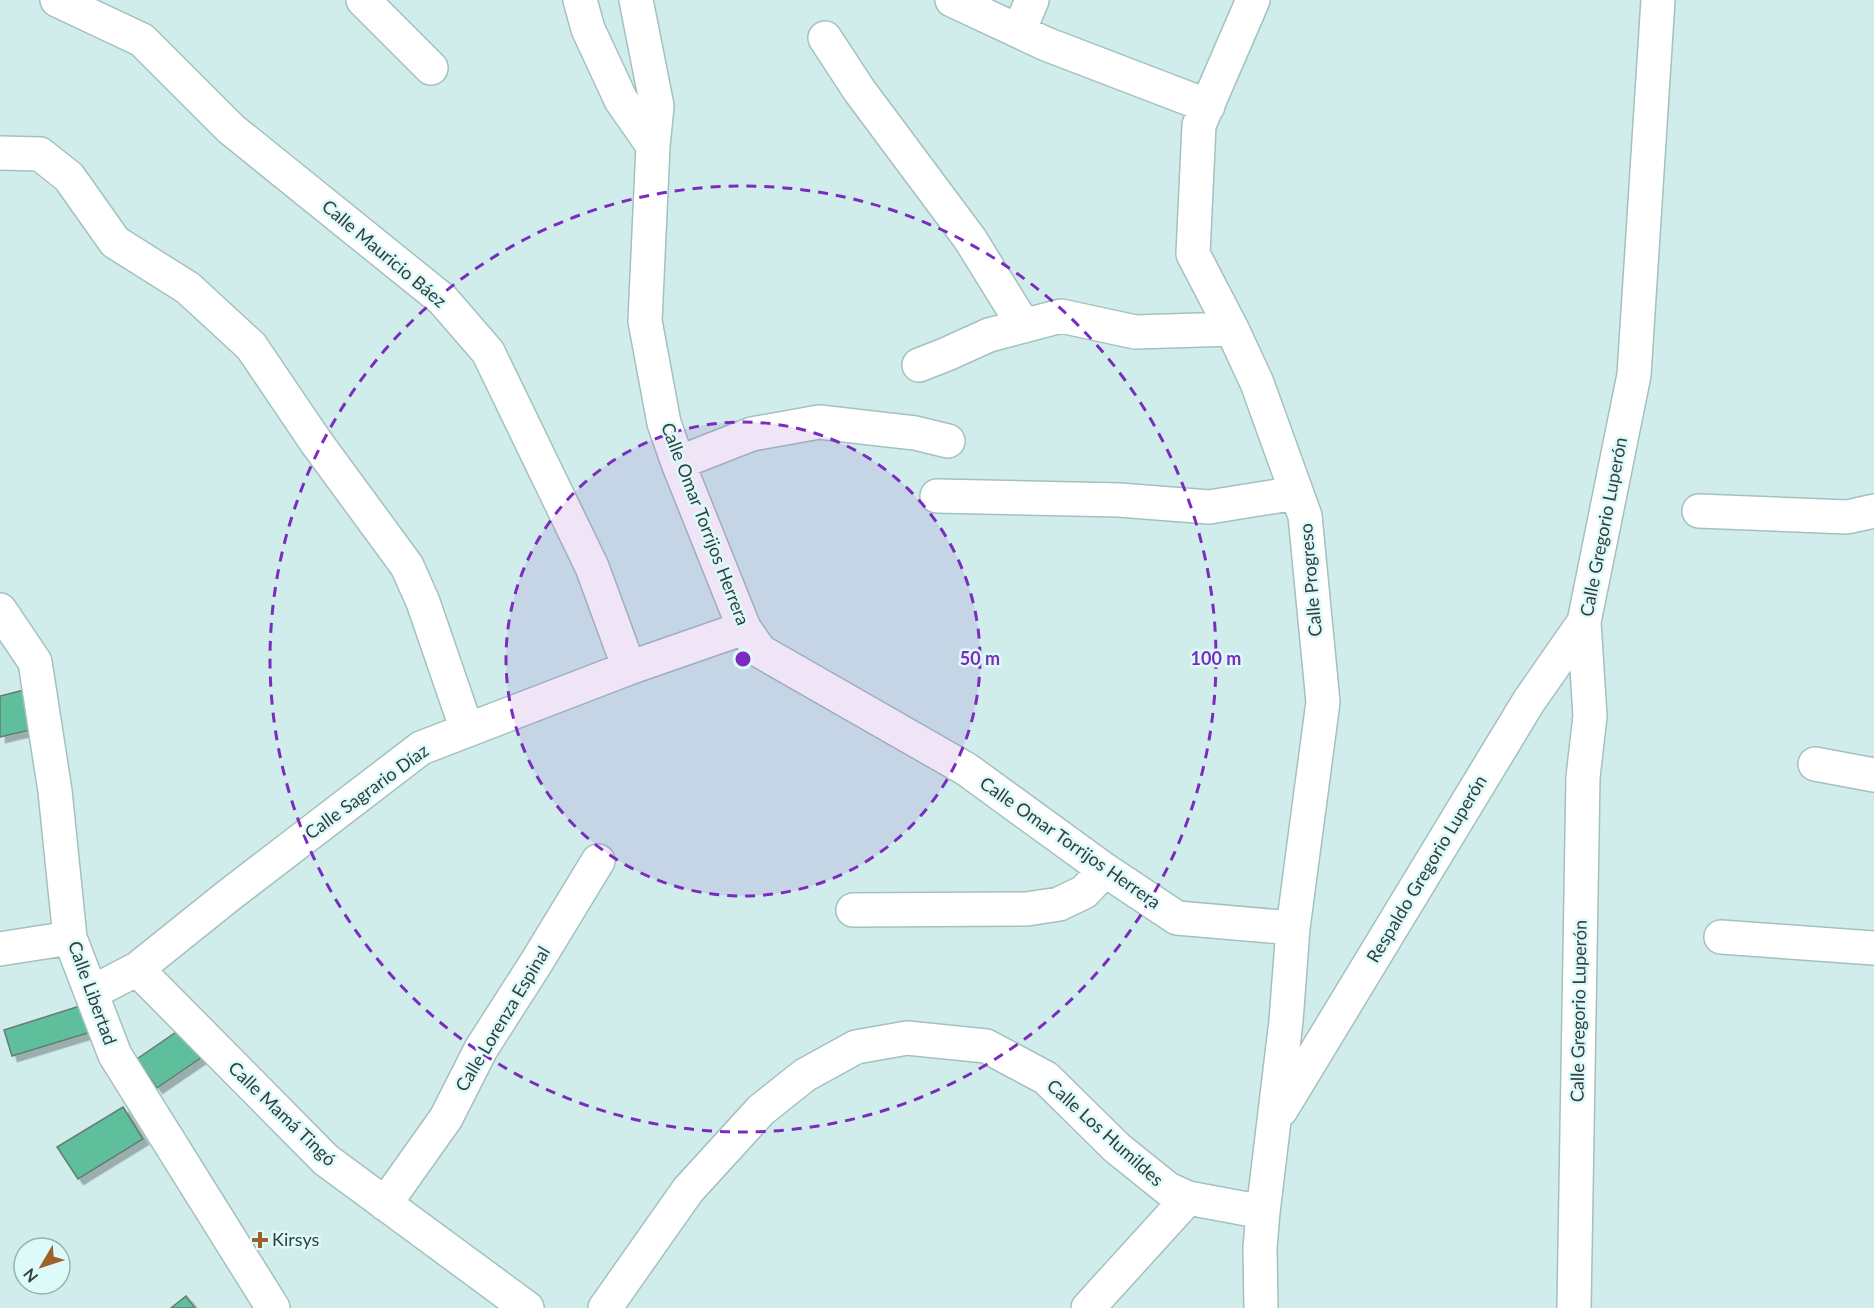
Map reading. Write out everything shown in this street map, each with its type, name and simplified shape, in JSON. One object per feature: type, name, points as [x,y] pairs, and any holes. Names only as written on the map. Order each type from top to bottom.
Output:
[{"type":"street","name":"Calle Mauricio Báez","points":[[57,0],[142,39],[231,129],[443,300],[488,352],[592,567],[629,668]]},
{"type":"street","points":[[363,0],[431,68]]},
{"type":"street","points":[[580,0],[588,29],[621,100],[653,146]]},
{"type":"street","name":"Calle Omar Torrijos Herrera","points":[[636,0],[657,106],[645,321],[664,423],[744,628],[760,651],[966,769],[1105,870],[1177,918],[1293,928]]},
{"type":"street","points":[[952,0],[1046,44],[1208,106]]},
{"type":"street","points":[[1018,31],[1032,0]]},
{"type":"street","name":"Calle Progreso","points":[[1253,0],[1200,125],[1193,254],[1257,383],[1305,516],[1323,702],[1293,928],[1276,1119],[1263,1212],[1260,1248],[1261,1308]]},
{"type":"street","name":"Calle Gregorio Luperón","points":[[1574,1308],[1583,777],[1590,716],[1584,622],[1634,375],[1658,0]]},
{"type":"street","points":[[825,38],[859,90],[970,239],[1024,326]]},
{"type":"street","points":[[0,153],[40,154],[69,177],[115,242],[188,288],[251,346],[316,442],[407,566],[423,602],[467,730]]},
{"type":"street","points":[[919,365],[989,335],[1061,316],[1135,332],[1232,329]]},
{"type":"street","points":[[678,463],[752,434],[819,422],[915,433],[948,441]]},
{"type":"street","points":[[937,496],[1119,500],[1209,507],[1296,493]]},
{"type":"street","points":[[1699,511],[1847,517],[1874,511]]},
{"type":"street","name":"Calle Libertad","points":[[0,610],[35,662],[55,791],[70,938],[115,1055],[273,1308]]},
{"type":"street","name":"Respaldo Gregorio Luperón","points":[[1276,1119],[1529,701],[1584,622]]},
{"type":"street","name":"Calle Sagrario Díaz","points":[[92,993],[137,969],[421,748],[629,668],[744,628]]},
{"type":"street","points":[[1815,764],[1874,775]]},
{"type":"street","name":"Calle Lorenza Espinal","points":[[385,1204],[446,1118],[481,1049],[598,861]]},
{"type":"street","points":[[853,910],[1027,909],[1059,904],[1084,892],[1105,870]]},
{"type":"street","points":[[1721,937],[1874,948]]},
{"type":"street","points":[[0,950],[70,938]]},
{"type":"street","name":"Calle Mamá Tingó","points":[[137,969],[326,1161],[527,1308]]},
{"type":"street","name":"Calle Los Humildes","points":[[605,1308],[688,1190],[762,1110],[806,1075],[856,1047],[907,1038],[986,1046],[1046,1078],[1117,1148],[1168,1189],[1188,1198],[1263,1212]]},
{"type":"street","points":[[1088,1308],[1188,1198]]},
{"type":"building","points":[[24,690],[34,729],[0,737],[0,696]]},
{"type":"building","points":[[83,1005],[91,1032],[12,1056],[4,1030]]},
{"type":"building","points":[[182,1028],[202,1057],[157,1088],[137,1059]]},
{"type":"building","points":[[123,1107],[143,1139],[78,1179],[57,1147]]},
{"type":"building","points":[[186,1296],[195,1308],[171,1308]]},
{"type":"place","name":"Kirsys","points":[[260,1240]]}]
